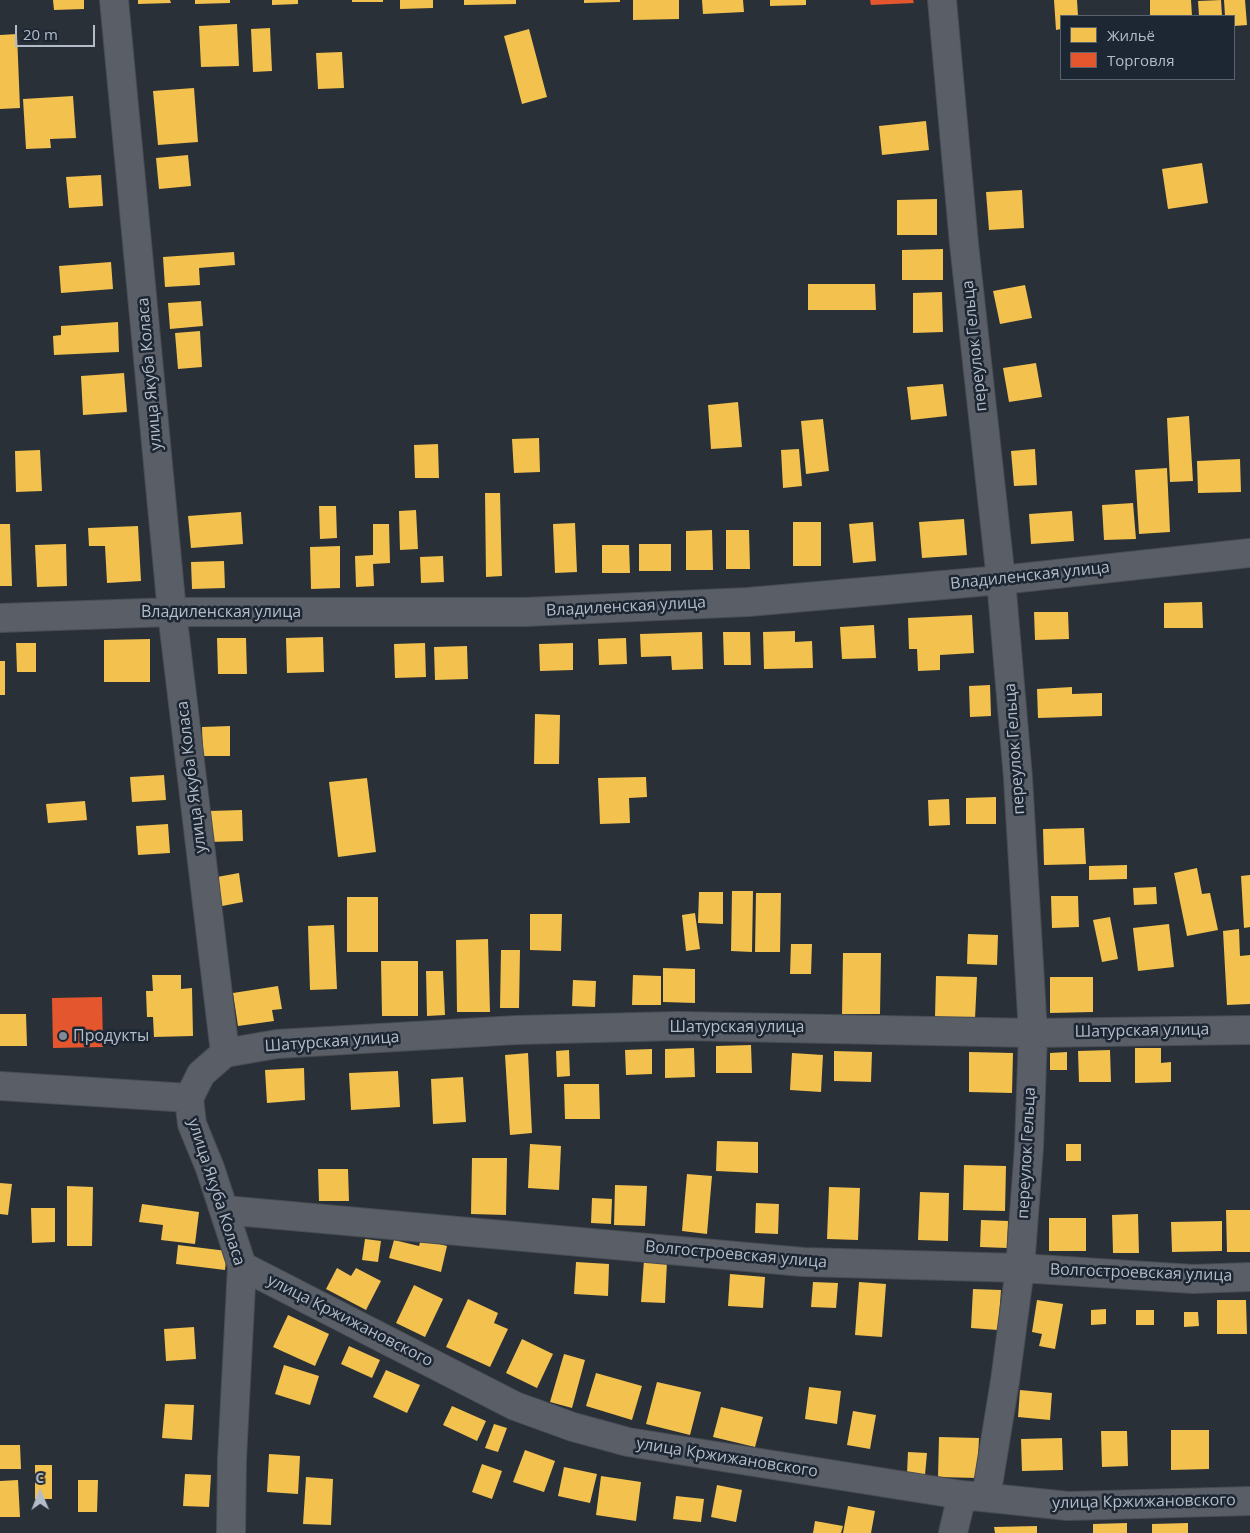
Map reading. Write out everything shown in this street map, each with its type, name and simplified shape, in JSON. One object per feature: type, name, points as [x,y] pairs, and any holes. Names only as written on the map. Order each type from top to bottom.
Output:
[{"type":"street","name":"улица Якуба Коласа","points":[[114,0],[172,612],[225,1053],[201,1074],[189,1098],[192,1124],[224,1210],[242,1266],[231,1533]]},
{"type":"street","name":"переулок Гельца","points":[[942,0],[964,244],[1001,580],[1018,778],[1033,1032],[1029,1147],[1020,1268],[1005,1381],[974,1496],[952,1533]]},
{"type":"street","name":"Владиленская улица","points":[[0,618],[172,612],[525,612],[748,602],[1001,580],[1250,553]]},
{"type":"street","name":"Шатурская улица","points":[[225,1053],[287,1044],[517,1030],[679,1026],[1033,1032],[1250,1030]]},
{"type":"street","points":[[0,1086],[189,1098]]},
{"type":"street","name":"Волгостроевская улица","points":[[224,1210],[803,1262],[1020,1268],[1193,1279],[1250,1277]]},
{"type":"street","name":"улица Кржижановского","points":[[242,1266],[515,1406],[573,1427],[628,1442],[974,1496],[1068,1506],[1250,1501]]},
{"type":"building: Жильё","points":[[53,0],[84,0],[84,9],[54,10]]},
{"type":"building: Жильё","points":[[138,0],[170,0],[171,3],[138,4]]},
{"type":"building: Жильё","points":[[195,0],[230,0],[230,3],[195,4]]},
{"type":"building: Жильё","points":[[272,0],[298,0],[298,4],[272,5]]},
{"type":"building: Жильё","points":[[352,0],[383,0],[383,2],[352,2]]},
{"type":"building: Жильё","points":[[400,0],[433,0],[433,8],[400,9]]},
{"type":"building: Жильё","points":[[464,0],[516,0],[516,4],[464,5]]},
{"type":"building: Жильё","points":[[584,0],[620,0],[620,2],[584,3]]},
{"type":"building: Жильё","points":[[633,0],[679,0],[679,19],[633,20]]},
{"type":"building: Жильё","points":[[702,0],[743,0],[744,12],[703,14]]},
{"type":"building: Жильё","points":[[770,0],[806,0],[806,5],[770,6]]},
{"type":"building: Жильё","points":[[1054,0],[1077,0],[1078,15],[1060,15],[1060,29],[1056,30]]},
{"type":"building: Жильё","points":[[1150,0],[1191,0],[1192,15],[1150,15]]},
{"type":"building: Жильё","points":[[1221,0],[1222,15],[1199,15],[1198,1]]},
{"type":"building: Жильё","points":[[1224,0],[1245,0],[1247,25],[1235,26],[1235,15],[1225,15]]},
{"type":"building: Жильё","points":[[237,24],[239,66],[201,67],[199,26]]},
{"type":"building: Жильё","points":[[270,28],[272,71],[253,72],[251,29]]},
{"type":"building: Жильё","points":[[529,29],[547,97],[522,104],[504,36]]},
{"type":"building: Жильё","points":[[17,34],[20,108],[0,109],[0,35]]},
{"type":"building: Жильё","points":[[342,52],[344,88],[318,89],[316,53]]},
{"type":"building: Жильё","points":[[194,88],[198,142],[158,145],[153,91]]},
{"type":"building: Жильё","points":[[73,96],[76,138],[50,139],[51,148],[26,149],[23,99]]},
{"type":"building: Жильё","points":[[926,121],[929,150],[882,155],[879,126]]},
{"type":"building: Жильё","points":[[188,155],[191,186],[159,189],[156,158]]},
{"type":"building: Жильё","points":[[1202,163],[1208,203],[1168,209],[1162,169]]},
{"type":"building: Жильё","points":[[101,175],[103,206],[69,208],[66,177]]},
{"type":"building: Жильё","points":[[1022,190],[1024,228],[989,230],[986,192]]},
{"type":"building: Жильё","points":[[937,199],[937,235],[897,235],[897,200]]},
{"type":"building: Жильё","points":[[943,249],[943,280],[902,280],[902,250]]},
{"type":"building: Жильё","points":[[234,252],[235,265],[199,268],[200,285],[165,287],[163,257]]},
{"type":"building: Жильё","points":[[111,262],[113,289],[61,293],[59,266]]},
{"type":"building: Жильё","points":[[808,284],[875,284],[876,310],[808,310]]},
{"type":"building: Жильё","points":[[1025,285],[1032,318],[1000,324],[993,291]]},
{"type":"building: Жильё","points":[[942,292],[943,332],[913,333],[913,293]]},
{"type":"building: Жильё","points":[[201,301],[203,326],[170,329],[168,303]]},
{"type":"building: Жильё","points":[[118,322],[119,352],[54,355],[53,336],[61,335],[61,326]]},
{"type":"building: Жильё","points":[[200,331],[202,367],[178,369],[175,333]]},
{"type":"building: Жильё","points":[[1036,363],[1042,397],[1009,402],[1003,368]]},
{"type":"building: Жильё","points":[[124,373],[127,412],[83,415],[81,376]]},
{"type":"building: Жильё","points":[[943,384],[947,416],[911,420],[907,387]]},
{"type":"building: Жильё","points":[[738,402],[742,447],[711,449],[708,405]]},
{"type":"building: Жильё","points":[[1189,416],[1193,481],[1170,482],[1167,418]]},
{"type":"building: Жильё","points":[[823,419],[829,471],[806,474],[801,421]]},
{"type":"building: Жильё","points":[[539,438],[540,472],[514,473],[512,439]]},
{"type":"building: Жильё","points":[[438,444],[439,478],[415,478],[414,445]]},
{"type":"building: Жильё","points":[[799,449],[802,486],[783,488],[781,450]]},
{"type":"building: Жильё","points":[[1035,449],[1037,485],[1014,486],[1011,451]]},
{"type":"building: Жильё","points":[[40,450],[42,491],[16,492],[15,451]]},
{"type":"building: Жильё","points":[[1240,459],[1241,492],[1198,493],[1197,461]]},
{"type":"building: Жильё","points":[[1167,468],[1170,532],[1139,534],[1135,470]]},
{"type":"building: Жильё","points":[[485,493],[500,493],[502,576],[486,577]]},
{"type":"building: Жильё","points":[[1133,503],[1136,539],[1104,540],[1102,505]]},
{"type":"building: Жильё","points":[[319,506],[336,506],[337,538],[320,539]]},
{"type":"building: Жильё","points":[[416,510],[418,549],[400,550],[399,511]]},
{"type":"building: Жильё","points":[[1072,511],[1074,541],[1031,544],[1029,514]]},
{"type":"building: Жильё","points":[[241,512],[243,544],[191,548],[188,516]]},
{"type":"building: Жильё","points":[[964,519],[967,555],[922,558],[919,522]]},
{"type":"building: Жильё","points":[[793,522],[821,522],[821,566],[793,566]]},
{"type":"building: Жильё","points":[[873,522],[876,561],[853,563],[849,524]]},
{"type":"building: Жильё","points":[[575,523],[577,572],[555,573],[553,524]]},
{"type":"building: Жильё","points":[[0,524],[10,524],[12,586],[0,586]]},
{"type":"building: Жильё","points":[[373,524],[389,524],[390,563],[373,564],[374,586],[356,587],[355,556],[373,555]]},
{"type":"building: Жильё","points":[[138,526],[141,581],[107,583],[105,546],[89,546],[88,528]]},
{"type":"building: Жильё","points":[[712,530],[713,570],[686,570],[686,531]]},
{"type":"building: Жильё","points":[[726,530],[749,530],[750,569],[726,569]]},
{"type":"building: Жильё","points":[[66,544],[67,586],[37,587],[35,545]]},
{"type":"building: Жильё","points":[[639,544],[671,544],[671,571],[639,571]]},
{"type":"building: Жильё","points":[[602,545],[629,545],[630,573],[602,573]]},
{"type":"building: Жильё","points":[[340,546],[340,588],[311,589],[310,547]]},
{"type":"building: Жильё","points":[[443,556],[444,582],[421,583],[420,557]]},
{"type":"building: Жильё","points":[[224,561],[225,588],[192,589],[191,562]]},
{"type":"building: Жильё","points":[[1202,602],[1203,628],[1164,628],[1164,603]]},
{"type":"building: Жильё","points":[[1034,612],[1068,612],[1069,639],[1035,640]]},
{"type":"building: Жильё","points":[[972,615],[974,653],[940,655],[940,670],[918,671],[917,649],[909,649],[908,618]]},
{"type":"building: Жильё","points":[[874,625],[876,658],[842,659],[840,627]]},
{"type":"building: Жильё","points":[[795,631],[795,642],[812,641],[813,668],[764,669],[763,632]]},
{"type":"building: Жильё","points":[[702,632],[703,669],[672,670],[671,656],[641,657],[640,634]]},
{"type":"building: Жильё","points":[[723,632],[750,632],[751,665],[724,665]]},
{"type":"building: Жильё","points":[[323,637],[324,672],[287,673],[286,638]]},
{"type":"building: Жильё","points":[[217,638],[246,638],[247,674],[218,674]]},
{"type":"building: Жильё","points":[[626,638],[627,664],[599,665],[598,639]]},
{"type":"building: Жильё","points":[[150,639],[150,682],[104,682],[104,640]]},
{"type":"building: Жильё","points":[[16,643],[36,643],[36,672],[17,672]]},
{"type":"building: Жильё","points":[[425,643],[426,677],[395,678],[394,644]]},
{"type":"building: Жильё","points":[[573,643],[573,670],[540,671],[539,644]]},
{"type":"building: Жильё","points":[[467,646],[468,679],[435,680],[434,647]]},
{"type":"building: Жильё","points":[[0,661],[5,661],[5,695],[0,695]]},
{"type":"building: Жильё","points":[[990,685],[991,716],[970,717],[969,686]]},
{"type":"building: Жильё","points":[[1072,687],[1072,694],[1102,693],[1102,716],[1038,718],[1037,689]]},
{"type":"building: Жильё","points":[[535,714],[560,715],[559,764],[534,764]]},
{"type":"building: Жильё","points":[[230,726],[230,756],[203,756],[202,727]]},
{"type":"building: Жильё","points":[[164,775],[166,800],[132,802],[130,777]]},
{"type":"building: Жильё","points":[[646,777],[647,797],[629,798],[630,823],[600,824],[598,778]]},
{"type":"building: Жильё","points":[[367,778],[376,852],[338,857],[329,782]]},
{"type":"building: Жильё","points":[[996,797],[996,824],[966,824],[966,798]]},
{"type":"building: Жильё","points":[[949,799],[950,825],[929,826],[928,800]]},
{"type":"building: Жильё","points":[[85,801],[87,820],[48,823],[46,804]]},
{"type":"building: Жильё","points":[[242,810],[243,841],[210,842],[209,811]]},
{"type":"building: Жильё","points":[[168,824],[170,853],[138,855],[136,826]]},
{"type":"building: Жильё","points":[[1084,828],[1086,864],[1044,865],[1043,829]]},
{"type":"building: Жильё","points":[[1127,865],[1127,879],[1089,880],[1089,866]]},
{"type":"building: Жильё","points":[[1197,868],[1202,894],[1210,893],[1218,930],[1187,936],[1174,873]]},
{"type":"building: Жильё","points":[[239,873],[243,902],[222,906],[217,877]]},
{"type":"building: Жильё","points":[[1250,875],[1250,927],[1244,928],[1241,876]]},
{"type":"building: Жильё","points":[[1156,887],[1157,904],[1134,905],[1133,888]]},
{"type":"building: Жильё","points":[[732,891],[753,891],[752,952],[731,951]]},
{"type":"building: Жильё","points":[[699,892],[723,892],[723,924],[698,923]]},
{"type":"building: Жильё","points":[[756,893],[781,893],[780,952],[755,952]]},
{"type":"building: Жильё","points":[[1051,896],[1078,896],[1079,927],[1052,928]]},
{"type":"building: Жильё","points":[[347,897],[378,897],[378,952],[347,952]]},
{"type":"building: Жильё","points":[[695,913],[700,949],[686,951],[682,915]]},
{"type":"building: Жильё","points":[[530,914],[562,914],[561,951],[530,950]]},
{"type":"building: Жильё","points":[[1110,917],[1118,959],[1102,962],[1093,920]]},
{"type":"building: Жильё","points":[[1169,924],[1174,967],[1138,971],[1133,928]]},
{"type":"building: Жильё","points":[[334,925],[337,989],[310,990],[308,926]]},
{"type":"building: Жильё","points":[[1239,929],[1240,956],[1250,955],[1250,1004],[1227,1005],[1223,931]]},
{"type":"building: Жильё","points":[[968,934],[998,935],[997,965],[967,964]]},
{"type":"building: Жильё","points":[[488,939],[490,1012],[457,1012],[456,940]]},
{"type":"building: Жильё","points":[[791,944],[812,944],[811,974],[790,974]]},
{"type":"building: Жильё","points":[[501,950],[520,950],[519,1008],[500,1008]]},
{"type":"building: Жильё","points":[[843,953],[881,953],[880,1014],[842,1014]]},
{"type":"building: Жильё","points":[[381,961],[418,961],[418,1016],[382,1016]]},
{"type":"building: Жильё","points":[[663,968],[695,969],[695,1003],[663,1002]]},
{"type":"building: Жильё","points":[[426,971],[443,971],[445,1015],[427,1016]]},
{"type":"building: Жильё","points":[[152,975],[181,975],[181,989],[192,988],[193,1036],[154,1037],[153,1017],[147,1017],[146,991],[153,991]]},
{"type":"building: Жильё","points":[[633,975],[661,976],[661,1005],[632,1005]]},
{"type":"building: Жильё","points":[[936,976],[977,977],[975,1019],[935,1017]]},
{"type":"building: Жильё","points":[[1050,977],[1093,977],[1093,1012],[1050,1013]]},
{"type":"building: Жильё","points":[[573,980],[596,981],[595,1007],[572,1006]]},
{"type":"building: Жильё","points":[[278,986],[282,1009],[272,1010],[274,1021],[238,1026],[233,993]]},
{"type":"building: Жильё","points":[[0,1014],[26,1014],[27,1046],[0,1046]]},
{"type":"building: Жильё","points":[[751,1045],[752,1073],[716,1073],[716,1046]]},
{"type":"building: Жильё","points":[[694,1048],[695,1077],[665,1078],[665,1049]]},
{"type":"building: Жильё","points":[[1135,1048],[1161,1048],[1161,1063],[1171,1062],[1171,1082],[1135,1083]]},
{"type":"building: Жильё","points":[[652,1049],[652,1074],[626,1075],[625,1050]]},
{"type":"building: Жильё","points":[[569,1050],[570,1076],[557,1077],[556,1051]]},
{"type":"building: Жильё","points":[[1110,1050],[1111,1082],[1079,1082],[1078,1051]]},
{"type":"building: Жильё","points":[[834,1051],[872,1052],[871,1082],[834,1081]]},
{"type":"building: Жильё","points":[[969,1052],[1013,1053],[1012,1093],[969,1092]]},
{"type":"building: Жильё","points":[[1067,1052],[1067,1070],[1050,1070],[1050,1053]]},
{"type":"building: Жильё","points":[[528,1053],[532,1133],[510,1135],[505,1055]]},
{"type":"building: Жильё","points":[[792,1053],[823,1055],[821,1092],[790,1090]]},
{"type":"building: Жильё","points":[[304,1068],[305,1100],[267,1103],[265,1070]]},
{"type":"building: Жильё","points":[[398,1071],[400,1107],[351,1110],[349,1073]]},
{"type":"building: Жильё","points":[[463,1077],[466,1122],[433,1124],[431,1079]]},
{"type":"building: Жильё","points":[[564,1084],[599,1084],[600,1119],[565,1119]]},
{"type":"building: Жильё","points":[[717,1141],[758,1142],[758,1173],[716,1171]]},
{"type":"building: Жильё","points":[[530,1144],[561,1146],[559,1190],[528,1188]]},
{"type":"building: Жильё","points":[[1066,1144],[1081,1144],[1081,1161],[1066,1161]]},
{"type":"building: Жильё","points":[[472,1158],[507,1158],[506,1215],[471,1214]]},
{"type":"building: Жильё","points":[[964,1165],[1006,1166],[1005,1211],[963,1210]]},
{"type":"building: Жильё","points":[[318,1169],[348,1169],[349,1201],[319,1201]]},
{"type":"building: Жильё","points":[[687,1174],[712,1176],[707,1234],[682,1231]]},
{"type":"building: Жильё","points":[[0,1183],[12,1184],[8,1215],[0,1214]]},
{"type":"building: Жильё","points":[[615,1185],[647,1186],[645,1226],[614,1225]]},
{"type":"building: Жильё","points":[[67,1186],[93,1187],[92,1246],[67,1246]]},
{"type":"building: Жильё","points":[[829,1187],[860,1188],[858,1240],[827,1239]]},
{"type":"building: Жильё","points":[[920,1192],[949,1193],[948,1241],[918,1240]]},
{"type":"building: Жильё","points":[[592,1198],[612,1199],[611,1224],[591,1223]]},
{"type":"building: Жильё","points":[[756,1203],[779,1204],[778,1234],[755,1233]]},
{"type":"building: Жильё","points":[[142,1204],[199,1212],[195,1244],[161,1240],[163,1225],[139,1222]]},
{"type":"building: Жильё","points":[[31,1208],[55,1208],[55,1242],[32,1243]]},
{"type":"building: Жильё","points":[[1226,1210],[1250,1210],[1250,1252],[1227,1252]]},
{"type":"building: Жильё","points":[[1138,1214],[1139,1253],[1113,1253],[1112,1215]]},
{"type":"building: Жильё","points":[[1049,1218],[1086,1218],[1086,1251],[1049,1251]]},
{"type":"building: Жильё","points":[[981,1220],[1008,1221],[1007,1248],[980,1247]]},
{"type":"building: Жильё","points":[[1222,1221],[1222,1251],[1172,1252],[1171,1222]]},
{"type":"building: Жильё","points":[[365,1239],[381,1241],[378,1262],[362,1260]]},
{"type":"building: Жильё","points":[[421,1239],[447,1246],[441,1272],[389,1258],[394,1240],[419,1246]]},
{"type":"building: Жильё","points":[[178,1245],[227,1251],[225,1270],[176,1264]]},
{"type":"building: Жильё","points":[[644,1260],[667,1261],[665,1303],[641,1302]]},
{"type":"building: Жильё","points":[[576,1262],[609,1264],[608,1296],[574,1294]]},
{"type":"building: Жильё","points":[[337,1268],[351,1276],[356,1268],[381,1281],[366,1310],[326,1289]]},
{"type":"building: Жильё","points":[[730,1274],[765,1277],[763,1308],[728,1306]]},
{"type":"building: Жильё","points":[[813,1282],[838,1283],[836,1308],[811,1307]]},
{"type":"building: Жильё","points":[[859,1282],[886,1284],[882,1337],[855,1335]]},
{"type":"building: Жильё","points":[[414,1285],[443,1299],[425,1337],[396,1323]]},
{"type":"building: Жильё","points":[[973,1289],[1001,1290],[998,1330],[971,1328]]},
{"type":"building: Жильё","points":[[468,1299],[498,1313],[494,1323],[508,1329],[490,1367],[446,1347]]},
{"type":"building: Жильё","points":[[1037,1300],[1063,1304],[1055,1349],[1039,1346],[1042,1334],[1032,1332]]},
{"type":"building: Жильё","points":[[1217,1300],[1246,1300],[1247,1334],[1217,1334]]},
{"type":"building: Жильё","points":[[1106,1309],[1106,1324],[1091,1325],[1091,1310]]},
{"type":"building: Жильё","points":[[1136,1310],[1154,1310],[1154,1325],[1136,1325]]},
{"type":"building: Жильё","points":[[1184,1312],[1198,1312],[1199,1326],[1184,1327]]},
{"type":"building: Жильё","points":[[288,1315],[329,1334],[315,1366],[273,1347]]},
{"type":"building: Жильё","points":[[194,1327],[196,1359],[166,1361],[164,1329]]},
{"type":"building: Жильё","points":[[522,1339],[553,1354],[537,1388],[506,1373]]},
{"type":"building: Жильё","points":[[349,1346],[380,1360],[372,1378],[341,1364]]},
{"type":"building: Жильё","points":[[564,1354],[585,1360],[572,1408],[550,1402]]},
{"type":"building: Жильё","points":[[284,1365],[319,1376],[310,1405],[275,1394]]},
{"type":"building: Жильё","points":[[386,1370],[420,1385],[407,1413],[373,1397]]},
{"type":"building: Жильё","points":[[596,1373],[642,1386],[632,1420],[586,1406]]},
{"type":"building: Жильё","points":[[657,1382],[701,1392],[690,1435],[646,1424]]},
{"type":"building: Жильё","points":[[809,1387],[841,1391],[837,1424],[805,1419]]},
{"type":"building: Жильё","points":[[1020,1390],[1052,1393],[1050,1420],[1018,1417]]},
{"type":"building: Жильё","points":[[165,1404],[194,1405],[192,1440],[162,1438]]},
{"type":"building: Жильё","points":[[452,1406],[486,1421],[477,1441],[443,1425]]},
{"type":"building: Жильё","points":[[721,1407],[763,1417],[755,1447],[713,1437]]},
{"type":"building: Жильё","points":[[853,1411],[876,1415],[870,1449],[847,1445]]},
{"type":"building: Жильё","points":[[494,1424],[507,1428],[498,1452],[485,1448]]},
{"type":"building: Жильё","points":[[1171,1430],[1209,1430],[1209,1469],[1171,1470]]},
{"type":"building: Жильё","points":[[1101,1431],[1127,1431],[1128,1466],[1102,1467]]},
{"type":"building: Жильё","points":[[939,1437],[979,1438],[977,1478],[938,1477]]},
{"type":"building: Жильё","points":[[1062,1438],[1063,1470],[1022,1471],[1021,1439]]},
{"type":"building: Жильё","points":[[0,1445],[20,1445],[21,1469],[0,1469]]},
{"type":"building: Жильё","points":[[525,1450],[555,1461],[544,1492],[513,1482]]},
{"type":"building: Жильё","points":[[908,1452],[927,1453],[925,1475],[907,1474]]},
{"type":"building: Жильё","points":[[269,1454],[300,1456],[298,1494],[267,1492]]},
{"type":"building: Жильё","points":[[482,1464],[502,1471],[492,1499],[472,1492]]},
{"type":"building: Жильё","points":[[35,1465],[52,1465],[52,1499],[35,1499]]},
{"type":"building: Жильё","points":[[564,1467],[597,1474],[590,1503],[558,1496]]},
{"type":"building: Жильё","points":[[185,1474],[211,1475],[209,1507],[183,1506]]},
{"type":"building: Жильё","points":[[601,1476],[641,1482],[636,1521],[596,1515]]},
{"type":"building: Жильё","points":[[306,1477],[333,1479],[331,1525],[303,1524]]},
{"type":"building: Жильё","points":[[18,1480],[20,1517],[0,1517],[0,1481]]},
{"type":"building: Жильё","points":[[78,1480],[98,1480],[97,1512],[78,1512]]},
{"type":"building: Жильё","points":[[717,1485],[742,1490],[736,1522],[711,1517]]},
{"type":"building: Жильё","points":[[676,1496],[704,1499],[701,1522],[673,1519]]},
{"type":"building: Жильё","points":[[848,1506],[875,1511],[871,1533],[843,1533]]},
{"type":"building: Жильё","points":[[815,1521],[843,1526],[841,1533],[813,1533]]},
{"type":"building: Жильё","points":[[1127,1523],[1127,1533],[1093,1533],[1093,1524]]},
{"type":"building: Жильё","points":[[1188,1523],[1188,1533],[1152,1533],[1152,1524]]},
{"type":"building: Жильё","points":[[1037,1526],[1037,1533],[995,1533],[994,1527]]},
{"type":"building: Торговля","points":[[870,0],[913,0],[914,3],[871,5]]},
{"type":"building: Торговля","points":[[102,997],[103,1047],[53,1048],[52,998]]},
{"type":"place","name":"Продукты","points":[[63,1036]]}]
